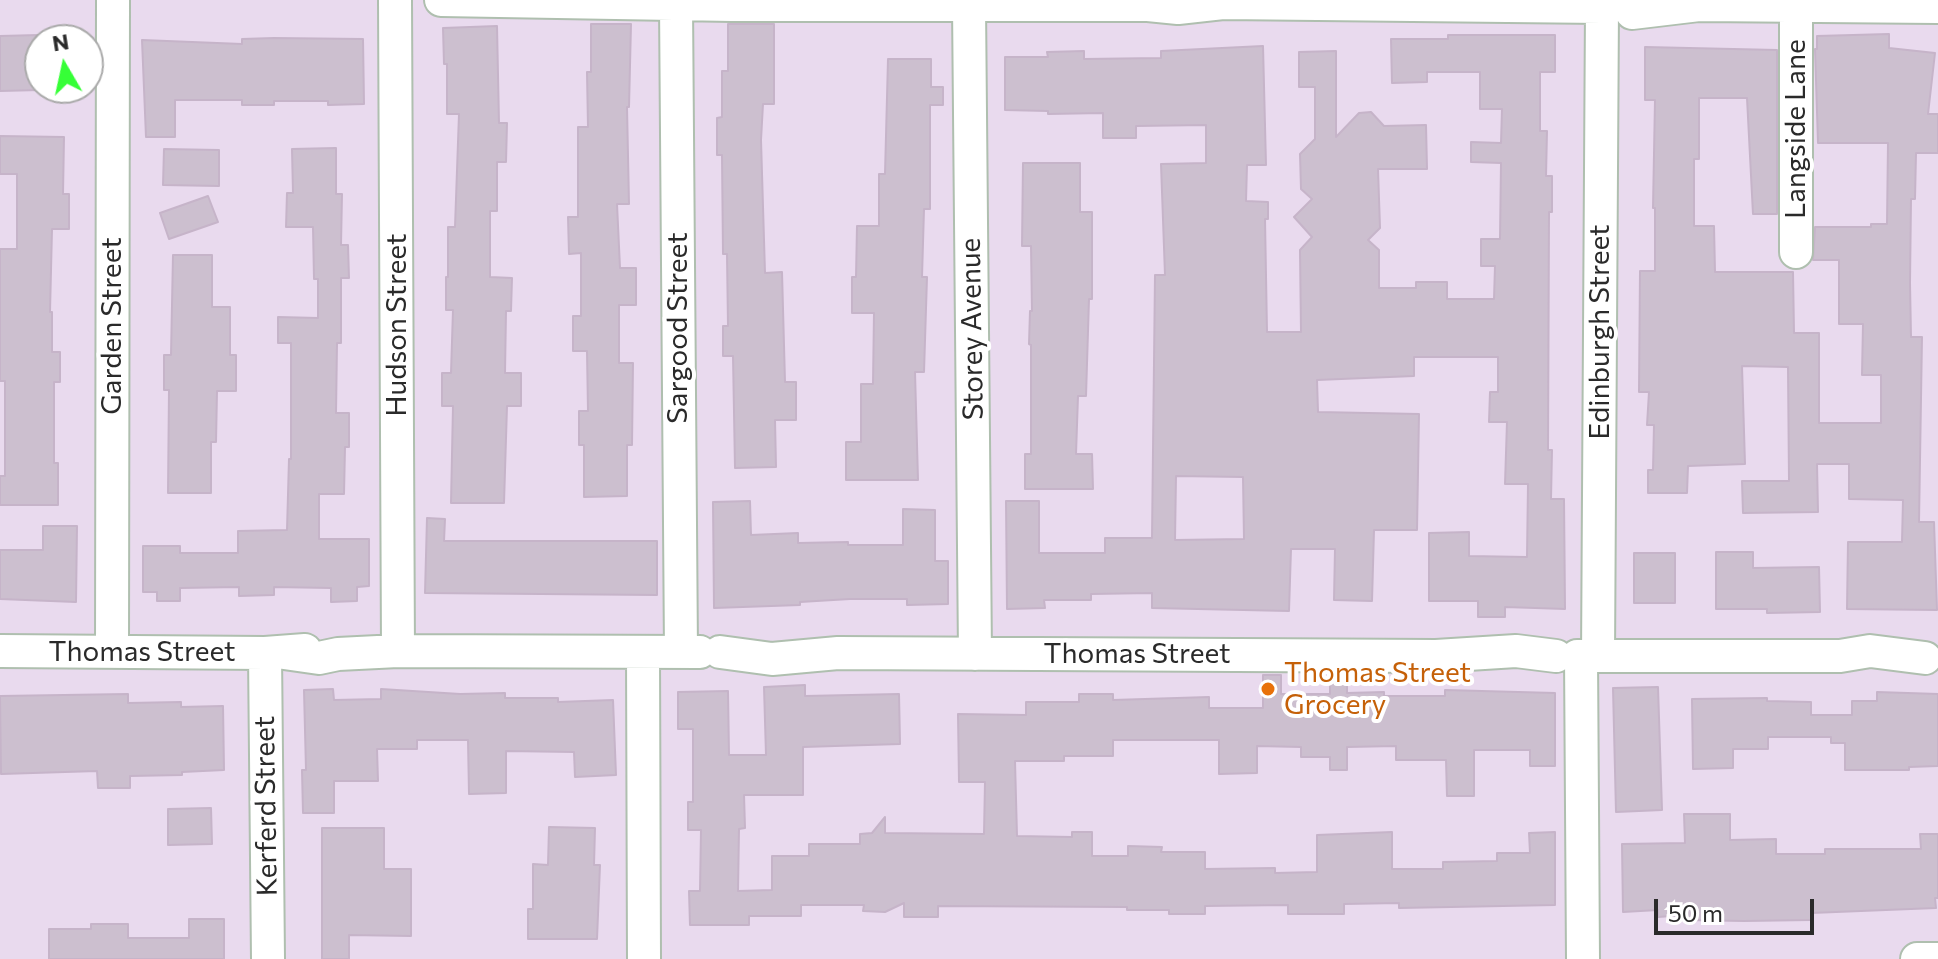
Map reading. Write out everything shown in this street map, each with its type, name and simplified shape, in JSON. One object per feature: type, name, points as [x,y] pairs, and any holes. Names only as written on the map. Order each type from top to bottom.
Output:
[{"type":"street","name":"Garden Street","points":[[112,652],[113,0]]},
{"type":"street","name":"Hudson Street","points":[[385,651],[395,0]]},
{"type":"street","points":[[441,0],[969,5],[1111,2],[1178,8],[1223,3],[1277,6],[1602,7],[1654,0],[1699,5]]},
{"type":"street","name":"Sargood Street","points":[[676,4],[681,652]]},
{"type":"street","name":"Langside Lane","points":[[1776,4],[1796,252]]},
{"type":"street","name":"Storey Avenue","points":[[969,5],[975,654]]},
{"type":"street","points":[[1602,7],[1624,13],[1699,5],[1938,7]]},
{"type":"street","name":"Edinburgh Street","points":[[1583,959],[1578,656],[1602,7]]},
{"type":"street","name":"Thomas Street","points":[[0,651],[275,653],[338,645],[385,651],[720,652],[793,647],[838,653],[1436,656],[1505,662],[1578,656],[1840,656],[1870,651],[1932,658]]},
{"type":"street","points":[[643,652],[644,959]]},
{"type":"street","name":"Kerferd Street","points":[[268,959],[275,653]]},
{"type":"street","points":[[1917,959],[1938,959]]},
{"type":"building","points":[[591,24],[631,24],[627,107],[629,204],[617,204],[620,268],[636,268],[636,305],[619,305],[619,363],[633,363],[632,445],[627,445],[627,496],[584,497],[584,445],[579,445],[579,411],[588,411],[587,351],[573,351],[573,316],[581,316],[581,253],[569,254],[568,217],[578,217],[578,127],[588,127],[587,72],[591,72]]},
{"type":"building","points":[[728,24],[774,24],[774,104],[763,104],[761,140],[765,273],[782,272],[785,382],[796,382],[796,420],[775,420],[776,467],[735,468],[733,356],[723,356],[723,326],[728,326],[727,254],[723,254],[722,155],[717,155],[717,118],[722,117],[722,71],[728,71]]},
{"type":"building","points":[[497,26],[499,123],[507,123],[506,162],[497,162],[497,211],[490,211],[490,277],[512,278],[511,311],[506,311],[505,373],[521,373],[521,406],[507,406],[504,503],[451,503],[453,406],[442,406],[442,373],[451,373],[453,310],[446,310],[446,277],[448,227],[455,227],[459,114],[447,114],[443,28]]},
{"type":"building","points":[[1889,34],[1889,48],[1935,53],[1928,114],[1938,114],[1938,153],[1916,153],[1915,199],[1911,199],[1910,283],[1911,337],[1922,337],[1919,522],[1934,522],[1937,610],[1847,609],[1848,542],[1902,542],[1903,500],[1849,499],[1849,464],[1817,464],[1818,512],[1743,513],[1742,481],[1789,481],[1788,367],[1742,366],[1745,464],[1688,466],[1687,493],[1648,493],[1648,470],[1653,470],[1654,425],[1647,425],[1649,392],[1639,392],[1640,271],[1655,271],[1655,100],[1645,100],[1645,47],[1777,50],[1777,214],[1753,214],[1747,98],[1699,98],[1699,159],[1694,159],[1694,226],[1714,226],[1715,272],[1793,272],[1794,333],[1819,333],[1819,423],[1881,423],[1881,375],[1862,375],[1863,324],[1839,324],[1839,260],[1813,260],[1815,227],[1887,224],[1888,143],[1818,143],[1815,49],[1817,36]]},
{"type":"building","points":[[24,35],[24,90],[0,91],[0,36]]},
{"type":"building","points":[[1448,35],[1555,35],[1555,72],[1540,72],[1540,131],[1547,131],[1546,176],[1552,176],[1552,212],[1549,212],[1548,450],[1552,450],[1551,499],[1564,499],[1565,609],[1505,607],[1505,617],[1478,617],[1478,601],[1429,601],[1429,533],[1469,532],[1469,556],[1527,557],[1528,484],[1505,484],[1507,422],[1489,422],[1490,392],[1498,392],[1498,357],[1414,357],[1414,376],[1317,380],[1318,412],[1419,414],[1417,530],[1374,530],[1372,601],[1334,600],[1335,549],[1291,549],[1289,611],[1152,608],[1152,593],[1091,594],[1091,600],[1044,600],[1045,608],[1007,609],[1006,501],[1039,501],[1039,553],[1105,553],[1105,538],[1152,538],[1155,275],[1165,275],[1161,164],[1206,163],[1206,125],[1136,126],[1136,138],[1103,138],[1103,113],[1048,114],[1048,111],[1005,110],[1005,57],[1048,57],[1047,52],[1084,51],[1084,59],[1161,58],[1161,51],[1263,46],[1266,165],[1247,165],[1246,201],[1268,202],[1268,219],[1265,219],[1267,332],[1301,332],[1300,250],[1312,237],[1294,217],[1312,199],[1301,189],[1300,154],[1315,139],[1315,87],[1299,87],[1299,52],[1336,51],[1336,137],[1359,113],[1371,112],[1384,126],[1426,125],[1427,169],[1378,169],[1380,228],[1368,240],[1379,250],[1379,288],[1416,288],[1416,282],[1447,282],[1447,299],[1494,299],[1495,266],[1481,266],[1481,239],[1500,239],[1501,163],[1471,162],[1471,142],[1501,143],[1502,109],[1480,109],[1480,72],[1427,72],[1427,82],[1392,83],[1391,39],[1448,39]],"holes":[[[1176,476],[1243,477],[1244,539],[1175,540]]]},
{"type":"building","points":[[242,39],[363,39],[364,104],[274,101],[274,105],[242,105],[242,100],[175,100],[175,137],[146,137],[142,40],[242,44]]},
{"type":"building","points":[[888,59],[931,59],[931,87],[943,87],[943,105],[930,105],[930,209],[924,209],[922,277],[927,277],[924,372],[915,372],[918,480],[846,480],[846,442],[861,442],[861,384],[873,384],[874,313],[852,313],[852,277],[856,277],[857,226],[879,226],[879,174],[885,174]]},
{"type":"building","points":[[0,136],[64,137],[63,194],[69,194],[69,229],[52,229],[50,312],[52,352],[60,352],[60,382],[54,382],[54,463],[58,463],[58,505],[0,505],[0,476],[5,476],[5,381],[0,381],[0,249],[17,249],[17,174],[0,174]]},
{"type":"building","points":[[336,148],[336,194],[342,194],[341,245],[348,245],[349,278],[341,278],[341,343],[337,343],[336,413],[349,413],[349,447],[345,447],[344,494],[319,494],[319,539],[369,539],[369,586],[357,587],[357,601],[331,602],[331,588],[274,587],[274,595],[239,596],[239,587],[180,588],[180,601],[157,601],[157,592],[143,592],[143,546],[180,546],[180,553],[238,553],[238,531],[287,530],[291,459],[291,343],[278,343],[278,317],[318,318],[313,227],[286,227],[287,193],[293,193],[292,149]]},
{"type":"building","points":[[164,149],[219,150],[219,186],[163,185]]},
{"type":"building","points":[[1023,163],[1080,163],[1080,212],[1092,212],[1092,299],[1089,299],[1086,396],[1078,396],[1076,454],[1092,454],[1093,489],[1025,489],[1025,454],[1031,454],[1029,344],[1032,311],[1031,246],[1022,246]]},
{"type":"building","points":[[208,196],[218,222],[169,239],[160,213]]},
{"type":"building","points":[[173,255],[212,255],[212,307],[230,307],[230,355],[236,355],[236,391],[217,391],[216,442],[211,442],[211,493],[168,493],[169,390],[164,390],[164,355],[171,355]]},
{"type":"building","points":[[750,501],[751,535],[798,533],[798,543],[903,545],[903,509],[935,510],[935,561],[948,561],[948,604],[907,605],[907,599],[850,599],[800,602],[800,605],[714,608],[713,502]]},
{"type":"building","points":[[427,518],[445,519],[444,541],[657,541],[657,595],[425,593]]},
{"type":"building","points":[[43,526],[77,526],[76,602],[0,599],[0,550],[43,550]]},
{"type":"building","points":[[1716,552],[1753,552],[1753,568],[1819,567],[1820,612],[1767,613],[1767,609],[1716,609]]},
{"type":"building","points":[[1634,553],[1675,553],[1675,603],[1634,603]]},
{"type":"building","points":[[1263,675],[1281,675],[1281,694],[1330,694],[1330,684],[1347,684],[1347,693],[1384,692],[1384,696],[1445,696],[1445,690],[1555,693],[1555,766],[1530,766],[1530,750],[1474,750],[1474,796],[1447,796],[1446,760],[1396,760],[1396,746],[1347,747],[1347,770],[1330,770],[1330,757],[1301,757],[1301,747],[1257,746],[1257,773],[1219,774],[1219,740],[1113,740],[1113,756],[1064,756],[1064,761],[1015,761],[1017,836],[1072,837],[1072,832],[1092,832],[1092,856],[1128,856],[1128,846],[1162,847],[1161,852],[1205,852],[1205,869],[1275,868],[1275,873],[1317,872],[1317,835],[1392,832],[1392,869],[1443,869],[1443,862],[1497,861],[1497,853],[1530,853],[1529,833],[1555,832],[1555,905],[1399,908],[1399,903],[1344,904],[1344,914],[1288,914],[1288,905],[1205,906],[1205,914],[1169,914],[1169,910],[1127,910],[1127,907],[938,906],[938,917],[904,917],[904,903],[885,912],[863,911],[864,905],[801,905],[801,916],[749,916],[749,925],[690,925],[689,891],[700,891],[701,830],[688,830],[688,802],[693,802],[693,729],[678,729],[678,692],[728,691],[729,755],[766,755],[764,687],[805,685],[805,696],[899,694],[900,744],[803,747],[803,795],[744,795],[745,828],[739,829],[738,891],[772,890],[772,856],[809,856],[809,844],[860,844],[860,834],[872,833],[885,817],[885,833],[984,834],[985,782],[959,782],[958,714],[1026,715],[1026,702],[1079,702],[1079,694],[1113,694],[1113,700],[1209,697],[1209,708],[1263,708]]},
{"type":"building","points":[[1658,687],[1662,810],[1616,812],[1613,688]]},
{"type":"building","points":[[333,689],[334,700],[381,699],[381,689],[460,694],[505,693],[505,698],[558,698],[558,702],[613,700],[616,775],[575,777],[574,752],[506,751],[506,793],[469,794],[468,740],[417,740],[417,749],[377,749],[378,781],[334,781],[334,813],[303,813],[302,770],[306,770],[304,690]]},
{"type":"building","points":[[1877,692],[1938,694],[1938,766],[1909,767],[1909,770],[1845,770],[1845,743],[1831,743],[1831,737],[1768,737],[1768,749],[1733,749],[1733,768],[1693,769],[1692,699],[1767,698],[1767,701],[1811,702],[1811,715],[1852,715],[1852,701],[1877,701]]},
{"type":"building","points":[[128,694],[128,703],[181,702],[181,707],[223,706],[224,770],[130,776],[130,788],[98,788],[97,771],[1,774],[0,696]]},
{"type":"building","points":[[211,808],[212,844],[168,845],[168,809]]},
{"type":"building","points":[[1684,814],[1730,814],[1730,840],[1776,839],[1776,854],[1825,854],[1825,849],[1921,849],[1920,834],[1938,834],[1936,908],[1811,913],[1811,920],[1744,921],[1685,920],[1685,915],[1658,917],[1658,910],[1623,912],[1622,844],[1685,843]]},
{"type":"building","points":[[549,827],[595,828],[594,865],[600,865],[597,939],[528,939],[528,909],[533,909],[533,864],[548,865]]},
{"type":"building","points":[[322,828],[384,828],[384,869],[411,869],[411,936],[349,935],[349,959],[322,959]]},
{"type":"building","points":[[189,919],[224,919],[224,959],[49,959],[49,929],[91,929],[91,924],[128,924],[128,938],[189,938]]},
{"type":"place","name":"Thomas Street Grocery","points":[[1268,689]]}]
